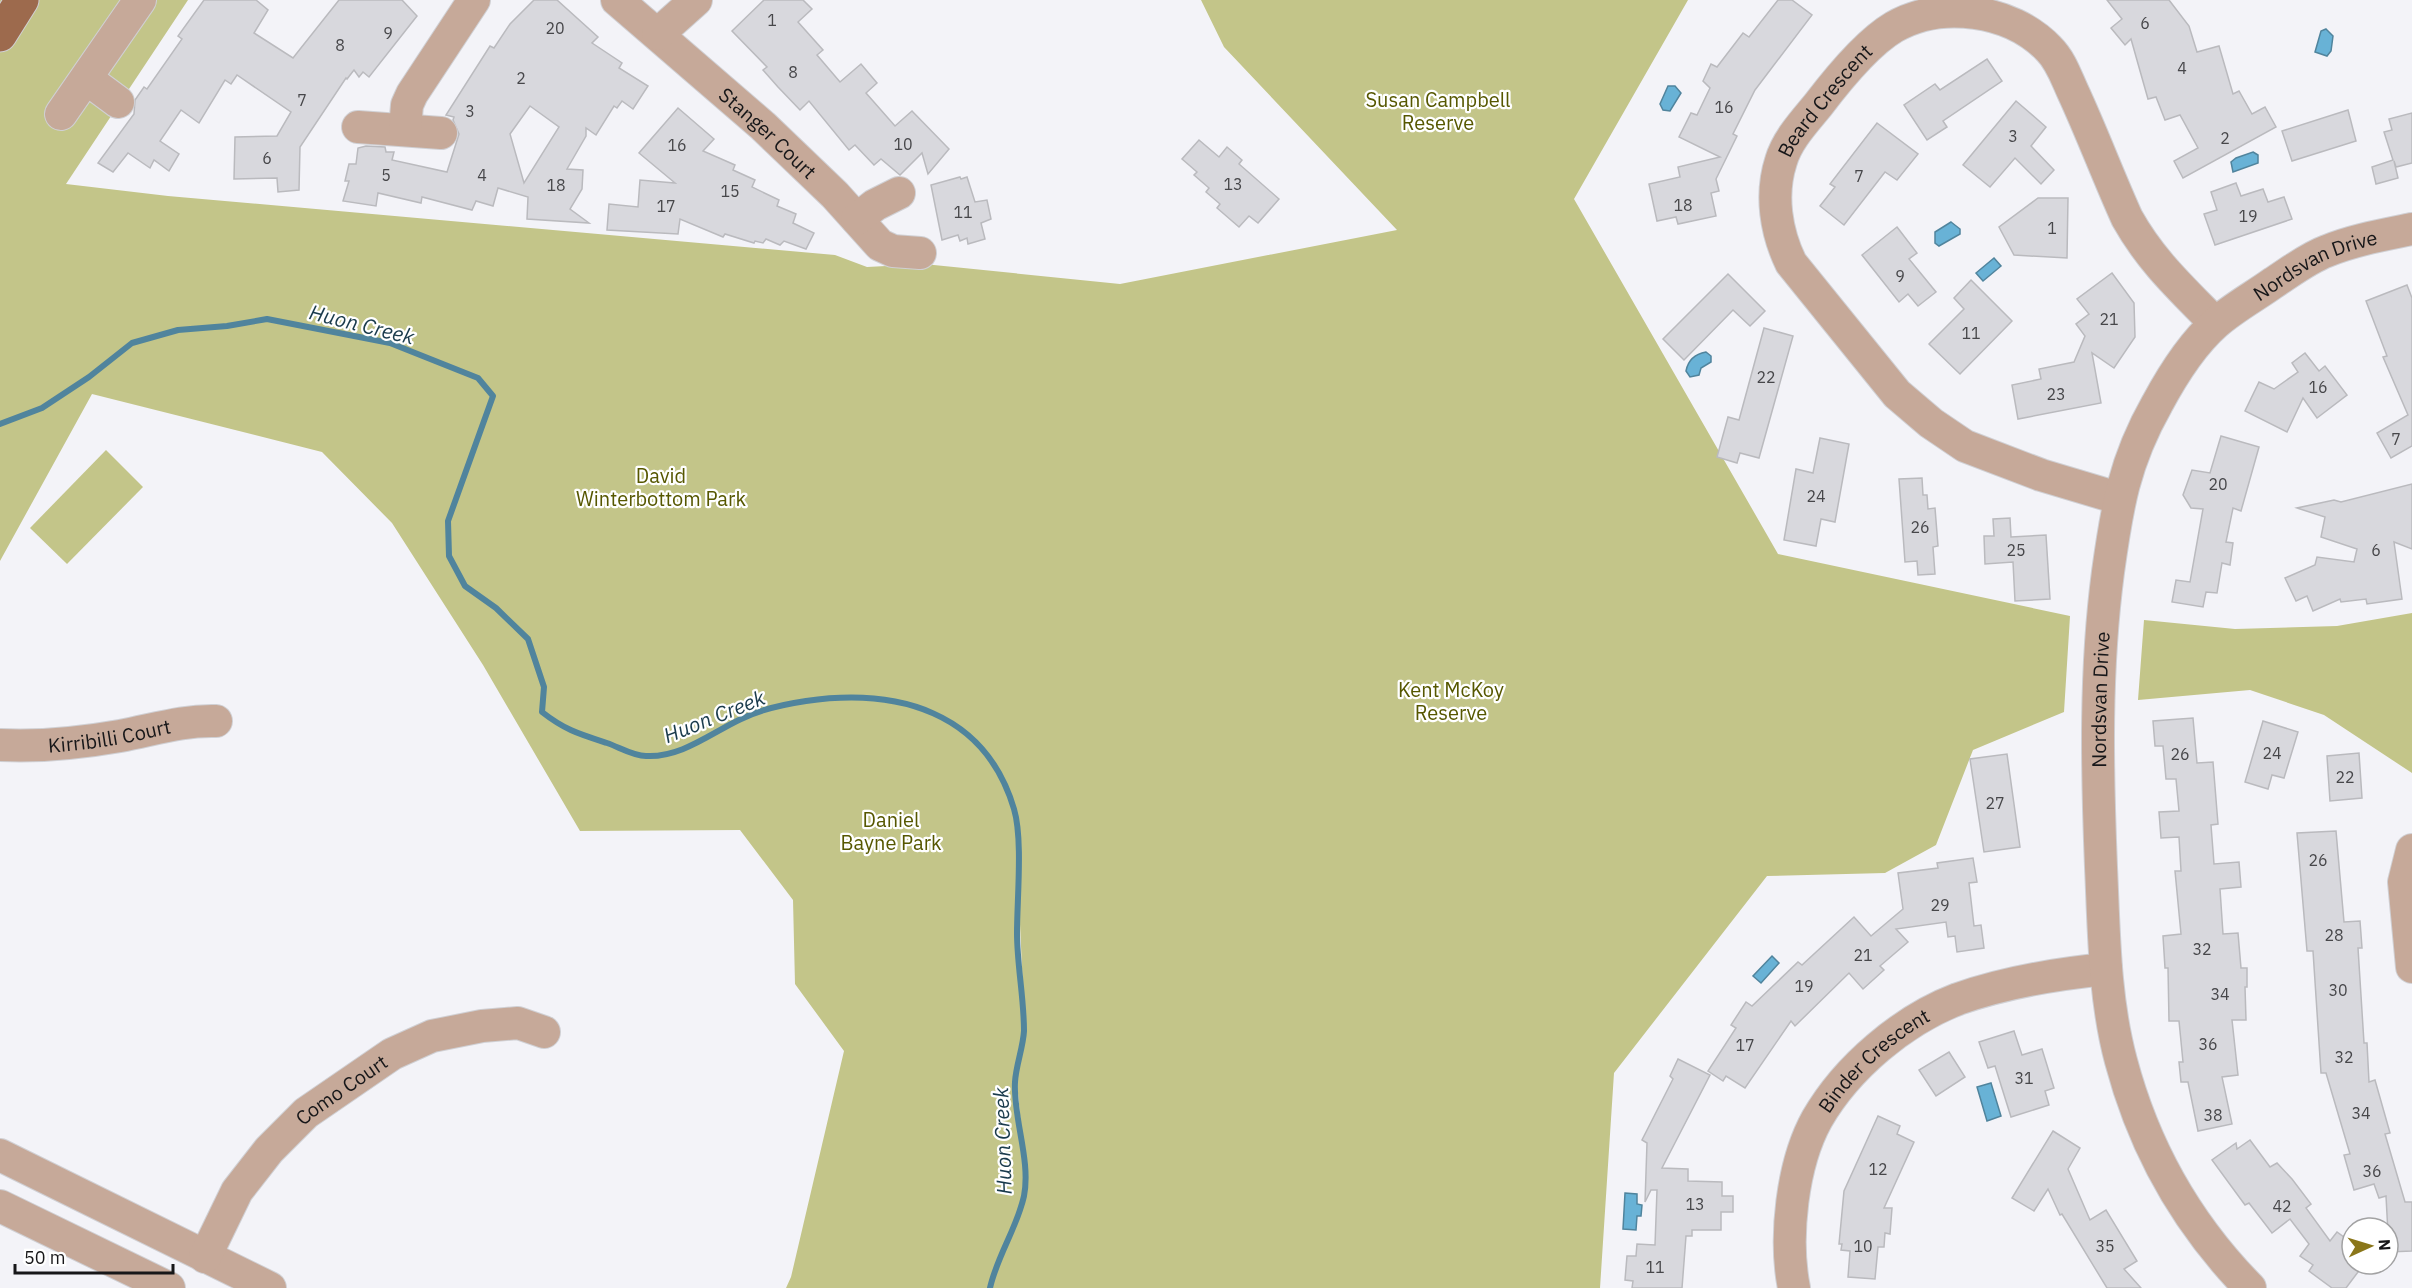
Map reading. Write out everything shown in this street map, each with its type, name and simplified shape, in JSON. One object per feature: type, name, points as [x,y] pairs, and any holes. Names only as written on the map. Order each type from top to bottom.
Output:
[{"type":"main road","points":[[0,35],[21,0]]},
{"type":"street","points":[[61,114],[140,0]]},
{"type":"street","points":[[405,129],[407,105],[412,94],[474,0]]},
{"type":"street","name":"Stanger Court","points":[[618,0],[763,126],[885,248],[897,252],[920,253]]},
{"type":"street","points":[[657,34],[696,0]]},
{"type":"street","name":"Beard Crescent","points":[[2118,498],[2041,475],[1965,446],[1931,423],[1898,394],[1791,263],[1780,239],[1776,188],[1780,162],[1790,142],[1832,87],[1893,27],[1909,19],[1938,12],[1969,11],[1999,17],[2033,36],[2058,60],[2127,218],[2140,241],[2153,261],[2215,323]]},
{"type":"street","points":[[87,79],[118,102]]},
{"type":"street","points":[[358,127],[441,133]]},
{"type":"street","points":[[857,219],[875,205],[899,193]]},
{"type":"street","name":"Nordsvan Drive","points":[[2250,1288],[2219,1256],[2176,1196],[2144,1130],[2120,1059],[2106,969],[2097,726],[2099,647],[2118,498],[2135,447],[2157,403],[2184,362],[2215,323],[2295,268],[2324,252],[2364,238],[2412,229]]},
{"type":"street","name":"Kirribilli Court","points":[[0,745],[30,746],[75,742],[121,736],[176,722],[216,721]]},
{"type":"street","points":[[2412,850],[2404,882],[2412,967]]},
{"type":"street","name":"Binder Crescent","points":[[1794,1288],[1788,1259],[1790,1215],[1802,1160],[1817,1120],[1842,1084],[1879,1048],[1911,1023],[1956,1000],[2004,984],[2051,975],[2106,969]]},
{"type":"street","name":"Como Court","points":[[205,1257],[237,1191],[269,1150],[306,1113],[392,1054],[432,1036],[482,1026],[518,1023],[544,1032]]},
{"type":"street","points":[[0,1155],[270,1288]]},
{"type":"street","points":[[0,1206],[169,1288]]},
{"type":"green space","points":[[0,0],[188,0],[66,184],[168,196],[835,255],[867,267],[924,264],[1120,284],[1397,230],[1224,47],[1201,0],[1688,0],[1574,199],[1778,554],[2070,616],[2064,712],[1973,750],[1936,845],[1885,873],[1767,876],[1614,1073],[1600,1288],[992,1288],[1002,1254],[993,1272],[990,1288],[786,1288],[791,1277],[844,1051],[795,984],[793,900],[740,830],[580,831],[483,665],[392,523],[322,452],[92,394],[0,561]],"holes":[[[1018,881],[1025,1033],[1017,1082],[1022,1134],[1015,1083],[1024,1032],[1017,937]],[[1022,1138],[1027,1192],[1017,1217],[1024,1194]]]},
{"type":"green space","points":[[106,450],[143,487],[67,564],[30,528]]},
{"type":"green space","points":[[2412,613],[2412,773],[2324,715],[2250,690],[2138,700],[2144,620],[2235,629],[2337,626]]},
{"type":"water","points":[[2326,29],[2333,36],[2331,51],[2327,56],[2315,52],[2321,31]]},
{"type":"water","points":[[1668,86],[1675,86],[1681,93],[1670,111],[1663,110],[1660,104]]},
{"type":"water","points":[[2253,152],[2258,155],[2258,163],[2233,172],[2231,162]]},
{"type":"water","points":[[1951,222],[1960,229],[1960,234],[1939,246],[1935,243],[1935,232]]},
{"type":"water","points":[[1994,258],[2001,266],[1983,281],[1976,273]]},
{"type":"water","points":[[1706,352],[1711,356],[1711,362],[1701,368],[1699,375],[1690,377],[1686,371],[1690,361],[1695,356]]},
{"type":"water","points":[[1772,956],[1779,963],[1761,983],[1753,976]]},
{"type":"water","points":[[1991,1083],[2001,1116],[1987,1121],[1977,1087]]},
{"type":"water","points":[[1625,1193],[1637,1194],[1637,1204],[1642,1205],[1641,1216],[1637,1216],[1636,1230],[1623,1229]]},
{"type":"building","points":[[204,0],[256,0],[268,10],[254,33],[293,58],[339,0],[402,0],[417,16],[369,77],[363,72],[359,77],[354,70],[346,78],[300,147],[299,190],[278,192],[277,178],[234,179],[235,137],[277,136],[291,112],[237,75],[231,84],[225,80],[199,123],[181,110],[160,141],[179,154],[169,171],[154,160],[150,168],[128,153],[113,172],[98,163],[134,114],[135,100],[144,87],[147,89],[182,39],[178,36]]},
{"type":"building","points":[[534,0],[557,0],[598,37],[592,43],[622,63],[619,68],[648,86],[633,109],[622,101],[617,108],[614,106],[596,135],[586,128],[586,136],[567,169],[583,170],[582,189],[570,209],[589,223],[527,219],[528,197],[498,188],[493,206],[476,201],[472,210],[422,197],[421,203],[378,193],[376,206],[343,201],[349,181],[345,181],[349,164],[356,164],[358,148],[385,147],[386,152],[394,152],[392,160],[447,172],[459,134],[453,120],[454,117],[446,115],[490,46],[494,48],[510,24]],"holes":[[[530,106],[559,127],[524,183],[510,134]]]},
{"type":"building","points":[[764,0],[803,0],[812,9],[798,22],[823,50],[817,55],[840,82],[861,64],[877,83],[866,93],[895,126],[912,111],[949,149],[928,174],[922,153],[900,175],[881,159],[874,165],[855,145],[849,150],[809,101],[800,110],[778,87],[763,70],[767,67],[732,31]]},
{"type":"building","points":[[1778,0],[1792,0],[1812,15],[1755,90],[1733,134],[1737,136],[1716,179],[1719,191],[1711,193],[1716,216],[1678,224],[1676,217],[1657,221],[1649,184],[1680,177],[1678,167],[1720,157],[1679,137],[1691,113],[1697,115],[1710,88],[1703,81],[1711,64],[1717,67],[1743,33],[1749,37]]},
{"type":"building","points":[[2107,0],[2169,0],[2189,26],[2197,52],[2219,46],[2233,94],[2239,91],[2252,114],[2265,107],[2276,127],[2183,178],[2174,161],[2198,148],[2180,115],[2165,120],[2156,97],[2148,99],[2131,39],[2125,45],[2111,28],[2122,19]]},
{"type":"building","points":[[1987,59],[2002,81],[1943,121],[1947,127],[1927,140],[1904,105],[1935,84],[1940,90]]},
{"type":"building","points":[[2016,101],[2046,127],[2031,146],[2054,170],[2041,184],[2015,158],[1990,187],[1963,165]]},
{"type":"building","points":[[678,108],[714,139],[703,151],[735,165],[733,170],[755,180],[752,187],[779,200],[777,206],[796,214],[793,223],[814,233],[806,249],[784,241],[780,245],[766,239],[763,243],[755,241],[754,243],[725,234],[723,237],[680,219],[678,234],[607,230],[609,204],[638,207],[640,180],[675,183],[639,153]]},
{"type":"building","points":[[2348,110],[2356,141],[2292,161],[2282,131]]},
{"type":"building","points":[[2412,113],[2412,163],[2396,167],[2394,161],[2398,178],[2376,184],[2372,167],[2393,160],[2384,132],[2392,130],[2389,119]]},
{"type":"building","points":[[1877,123],[1918,154],[1897,180],[1885,172],[1844,225],[1820,206],[1835,187],[1830,184]]},
{"type":"building","points":[[1199,140],[1219,157],[1227,147],[1242,160],[1239,164],[1279,199],[1258,223],[1249,216],[1239,227],[1217,208],[1220,204],[1206,192],[1209,188],[1194,175],[1197,172],[1182,159]]},
{"type":"building","points":[[960,177],[961,179],[967,177],[975,202],[987,200],[991,219],[981,223],[985,239],[968,244],[967,238],[960,241],[958,235],[942,240],[931,185]]},
{"type":"building","points":[[2236,183],[2241,196],[2263,189],[2268,202],[2284,197],[2292,219],[2215,245],[2204,214],[2217,210],[2211,192]]},
{"type":"building","points":[[2038,198],[2068,198],[2067,258],[2014,255],[1999,227]]},
{"type":"building","points":[[1897,227],[1917,253],[1909,259],[1936,292],[1918,306],[1908,294],[1899,302],[1862,255]]},
{"type":"building","points":[[2112,273],[2134,303],[2135,337],[2114,368],[2092,353],[2101,403],[2018,419],[2012,385],[2041,379],[2039,369],[2074,362],[2085,336],[2076,324],[2089,314],[2077,299]]},
{"type":"building","points":[[1728,274],[1765,311],[1750,326],[1733,310],[1684,360],[1663,339]]},
{"type":"building","points":[[1971,280],[2012,321],[1960,374],[1929,344],[1964,309],[1954,298]]},
{"type":"building","points":[[2407,285],[2412,298],[2412,446],[2391,458],[2377,433],[2408,415],[2383,357],[2387,356],[2366,301]]},
{"type":"building","points":[[1764,328],[1793,336],[1759,458],[1740,453],[1737,463],[1717,457],[1728,417],[1739,420]]},
{"type":"building","points":[[2305,353],[2319,371],[2325,366],[2347,395],[2317,418],[2303,398],[2287,432],[2245,411],[2259,382],[2274,389],[2298,372],[2292,363]]},
{"type":"building","points":[[2221,436],[2259,447],[2241,511],[2233,508],[2226,542],[2233,543],[2230,565],[2222,563],[2217,593],[2206,592],[2203,607],[2172,602],[2176,580],[2190,582],[2203,509],[2191,508],[2183,495],[2192,470],[2210,473]]},
{"type":"building","points":[[1820,438],[1849,444],[1835,522],[1821,519],[1816,546],[1784,540],[1796,469],[1813,473]]},
{"type":"building","points":[[1922,478],[1923,495],[1927,495],[1928,509],[1935,508],[1938,546],[1933,547],[1935,574],[1918,575],[1917,561],[1905,562],[1899,479]]},
{"type":"building","points":[[2412,484],[2412,549],[2394,542],[2402,599],[2367,604],[2366,599],[2341,602],[2340,599],[2313,611],[2307,596],[2296,601],[2285,578],[2315,565],[2317,557],[2354,562],[2357,549],[2321,537],[2325,517],[2297,508],[2334,500],[2341,502]]},
{"type":"building","points":[[2010,518],[2011,537],[2046,535],[2050,599],[2015,601],[2013,562],[1985,564],[1984,536],[1994,536],[1993,519]]},
{"type":"building","points":[[2193,718],[2197,763],[2213,762],[2218,824],[2211,825],[2214,864],[2239,862],[2241,887],[2220,889],[2223,934],[2238,933],[2241,968],[2247,968],[2246,1020],[2232,1020],[2238,1075],[2222,1077],[2232,1124],[2198,1131],[2188,1082],[2181,1082],[2179,1062],[2183,1062],[2179,1021],[2169,1021],[2168,968],[2165,968],[2163,936],[2181,934],[2175,871],[2181,871],[2179,837],[2161,838],[2159,812],[2179,811],[2176,779],[2166,779],[2163,746],[2155,746],[2153,721]]},
{"type":"building","points":[[2263,721],[2298,732],[2284,778],[2272,775],[2268,789],[2245,782]]},
{"type":"building","points":[[2359,753],[2362,798],[2330,801],[2327,756]]},
{"type":"building","points":[[2007,754],[2020,847],[1984,852],[1970,759]]},
{"type":"building","points":[[2336,831],[2344,922],[2360,921],[2362,948],[2358,948],[2369,1082],[2375,1080],[2390,1133],[2385,1134],[2405,1202],[2412,1202],[2412,1251],[2400,1252],[2400,1216],[2387,1216],[2386,1196],[2379,1198],[2374,1184],[2354,1190],[2344,1155],[2350,1154],[2326,1073],[2321,1073],[2313,951],[2307,951],[2297,833]]},
{"type":"building","points":[[1973,858],[1977,882],[1969,883],[1974,926],[1981,925],[1984,948],[1957,952],[1955,936],[1948,937],[1946,922],[1896,929],[1908,942],[1880,966],[1884,970],[1863,989],[1849,973],[1795,1026],[1791,1021],[1745,1088],[1726,1076],[1723,1081],[1708,1071],[1736,1028],[1731,1025],[1746,1002],[1752,1006],[1798,962],[1802,965],[1854,917],[1871,936],[1903,909],[1898,873],[1938,868],[1937,863]]},
{"type":"building","points":[[2014,1031],[2022,1055],[2042,1049],[2054,1088],[2045,1091],[2049,1105],[2011,1117],[1995,1066],[1988,1068],[1979,1042]]},
{"type":"building","points":[[1949,1052],[1965,1077],[1936,1096],[1919,1070]]},
{"type":"building","points":[[1678,1059],[1710,1075],[1662,1168],[1688,1169],[1688,1181],[1722,1182],[1722,1196],[1733,1196],[1733,1212],[1721,1212],[1721,1230],[1692,1230],[1692,1236],[1686,1236],[1682,1288],[1632,1288],[1633,1281],[1625,1280],[1627,1256],[1636,1256],[1637,1244],[1655,1245],[1657,1190],[1651,1190],[1645,1202],[1647,1143],[1642,1140],[1673,1079],[1670,1076]]},
{"type":"building","points":[[1878,1116],[1900,1126],[1897,1134],[1914,1142],[1884,1208],[1892,1208],[1890,1234],[1885,1233],[1884,1247],[1878,1247],[1875,1279],[1848,1277],[1850,1251],[1841,1250],[1842,1244],[1839,1244],[1844,1191]]},
{"type":"building","points":[[2053,1131],[2080,1148],[2068,1169],[2090,1220],[2106,1210],[2137,1261],[2124,1269],[2141,1288],[2107,1288],[2062,1214],[2060,1215],[2048,1189],[2034,1211],[2012,1198]]},
{"type":"building","points":[[2250,1140],[2270,1167],[2277,1163],[2292,1179],[2311,1204],[2306,1208],[2330,1241],[2337,1232],[2340,1234],[2340,1276],[2355,1276],[2346,1288],[2332,1288],[2309,1271],[2313,1265],[2300,1256],[2309,1244],[2290,1219],[2272,1233],[2249,1203],[2245,1205],[2212,1160],[2236,1143],[2237,1149]]},
{"type":"waterway","name":"Huon Creek","points":[[0,424],[42,408],[89,377],[132,343],[178,330],[227,326],[267,319],[390,343],[478,378],[493,396],[448,521],[449,556],[465,586],[496,608],[528,639],[544,687],[542,712],[550,718],[580,734],[641,756],[659,756],[684,749],[741,719],[764,710],[806,701],[840,698],[873,699],[904,704],[933,713],[959,728],[982,749],[1000,776],[1014,809],[1018,836],[1017,945],[1024,1031],[1015,1082],[1015,1096],[1026,1182],[1021,1208],[990,1288]]},
{"type":"park label","name":"Susan Campbell Reserve","points":[[1438,110]]},
{"type":"park label","name":"David Winterbottom Park","points":[[661,486]]},
{"type":"park label","name":"Kent McKoy Reserve","points":[[1451,700]]},
{"type":"park label","name":"Daniel Bayne Park","points":[[891,830]]}]
